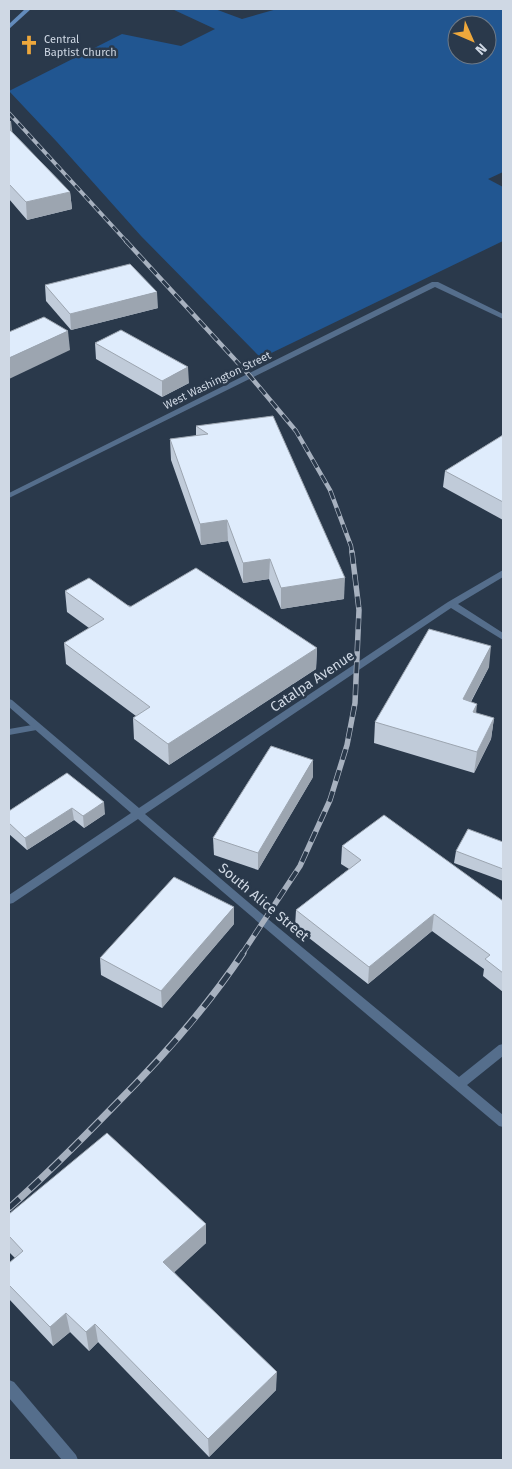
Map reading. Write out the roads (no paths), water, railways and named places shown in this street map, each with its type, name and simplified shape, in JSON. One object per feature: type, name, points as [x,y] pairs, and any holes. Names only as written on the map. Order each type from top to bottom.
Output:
[{"type":"street","points":[[9,27],[28,9]]},
{"type":"street","name":"West Washington Street","points":[[9,496],[435,284],[503,317]]},
{"type":"street","name":"Catalpa Avenue","points":[[9,900],[451,604],[503,573]]},
{"type":"street","points":[[451,604],[503,637]]},
{"type":"street","name":"South Alice Street","points":[[9,702],[137,814],[503,1122]]},
{"type":"street","points":[[9,732],[38,726]]},
{"type":"street","points":[[458,1085],[503,1049]]},
{"type":"street","points":[[10,1391],[72,1460]]},
{"type":"railway","points":[[9,113],[127,242]]},
{"type":"railway","points":[[126,241],[250,376],[296,431],[330,490],[352,553]]},
{"type":"railway","points":[[242,954],[300,866],[330,800],[347,745],[355,703],[359,610],[352,552]]},
{"type":"railway","points":[[9,1208],[75,1146],[166,1052],[214,994],[243,953]]},
{"type":"place","name":"Central Baptist Church","points":[[29,45]]}]
